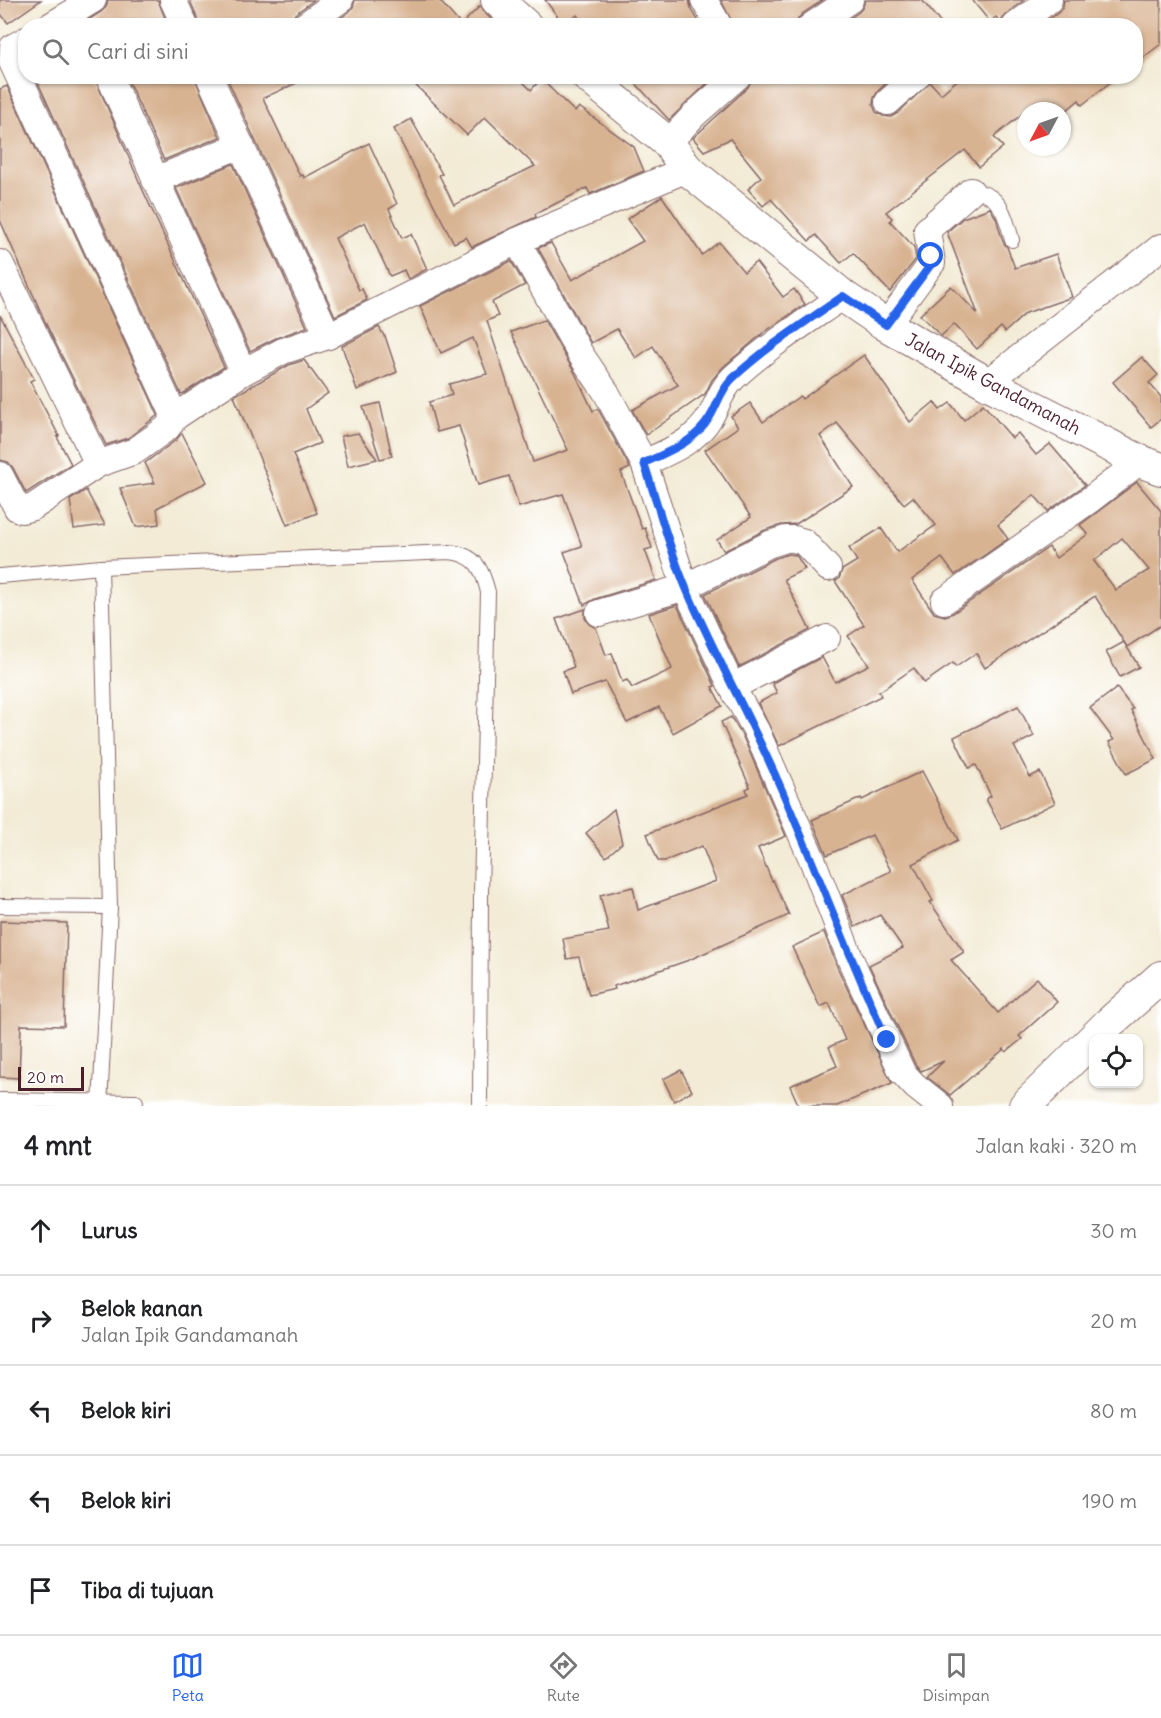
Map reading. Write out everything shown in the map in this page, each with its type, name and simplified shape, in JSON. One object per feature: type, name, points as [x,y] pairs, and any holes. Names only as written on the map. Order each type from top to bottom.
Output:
[{"type":"street","points":[[173,0],[181,18]]},
{"type":"street","points":[[315,18],[340,0]]},
{"type":"street","points":[[497,0],[517,18]]},
{"type":"street","points":[[704,0],[714,18]]},
{"type":"street","points":[[823,18],[850,0]]},
{"type":"street","points":[[1025,18],[1049,0]]},
{"type":"street","points":[[70,18],[85,12]]},
{"type":"street","points":[[13,39],[9,79],[86,225],[175,417]]},
{"type":"street","points":[[113,84],[243,372]]},
{"type":"street","points":[[213,84],[328,336]]},
{"type":"street","name":"Jalan Ipik Gandamanah","points":[[597,84],[668,143],[687,169],[843,296],[886,325],[987,383],[1150,465]]},
{"type":"street","points":[[668,143],[694,114],[729,84]]},
{"type":"street","points":[[888,102],[908,84]]},
{"type":"street","points":[[155,180],[241,145]]},
{"type":"street","points":[[0,476],[17,508],[33,507],[98,464],[135,451],[167,428],[175,417],[243,372],[284,351],[328,336],[516,241],[687,169]]},
{"type":"street","points":[[886,325],[932,263],[927,230],[971,191]]},
{"type":"street","points":[[516,241],[581,355],[606,392],[644,463],[685,587],[732,687],[760,740],[812,859],[852,963],[902,1072],[940,1106]]},
{"type":"street","points":[[987,383],[1161,247]]},
{"type":"street","points":[[0,263],[98,464]]},
{"type":"street","points":[[644,463],[688,441],[700,432],[711,415],[722,390],[733,378],[754,359],[843,296]]},
{"type":"street","points":[[944,601],[1091,499],[1150,465]]},
{"type":"street","points":[[599,613],[685,587],[770,544],[786,539],[804,542],[828,568]]},
{"type":"street","points":[[732,687],[826,638]]},
{"type":"street","points":[[1025,1106],[1108,1024],[1161,977]]},
{"type":"lane","points":[[971,191],[991,196],[999,205],[1007,220],[1012,240]]},
{"type":"lane","points":[[0,576],[101,567],[450,552],[462,554],[478,564],[488,592],[481,893],[480,1106]]},
{"type":"lane","points":[[100,1104],[110,907],[101,567]]},
{"type":"lane","points":[[0,906],[110,907]]},
{"type":"lane","points":[[0,1100],[100,1104],[136,1102]]},
{"type":"building","points":[[0,0],[41,0],[8,23],[0,13]]},
{"type":"building","points":[[108,0],[158,0],[165,18],[91,18],[106,7]]},
{"type":"building","points":[[190,0],[314,0],[293,18],[197,18]]},
{"type":"building","points":[[355,0],[439,0],[455,18],[341,18],[353,7]]},
{"type":"building","points":[[545,0],[689,0],[697,18],[579,18],[577,15],[573,18],[559,18]]},
{"type":"building","points":[[721,0],[823,0],[799,18],[730,18]]},
{"type":"building","points":[[865,0],[922,0],[937,18],[850,18],[863,7]]},
{"type":"building","points":[[972,0],[1024,0],[1004,18],[987,18]]},
{"type":"building","points":[[1064,0],[1161,0],[1161,44],[1143,58],[1143,18],[1051,18],[1063,6]]},
{"type":"building","points":[[480,6],[490,18],[468,18]]},
{"type":"building","points":[[39,84],[97,84],[141,186],[224,367],[181,394]]},
{"type":"building","points":[[130,84],[197,84],[220,137],[164,160]]},
{"type":"building","points":[[230,84],[294,84],[263,98],[300,176],[303,175],[304,178],[369,143],[397,204],[389,209],[402,238],[411,234],[427,269],[408,279],[404,270],[390,276],[365,222],[335,238],[359,290],[362,289],[367,300],[335,316]]},
{"type":"building","points":[[414,84],[525,84],[531,90],[536,84],[546,84],[575,112],[579,107],[634,147],[644,171],[590,194],[587,188],[535,214],[536,217],[472,247],[466,237],[454,243],[394,129],[411,119],[442,174],[439,175],[454,205],[535,166],[485,117],[467,135]]},
{"type":"building","points":[[636,84],[707,84],[669,120]]},
{"type":"building","points":[[749,84],[885,84],[878,91],[873,105],[876,112],[891,117],[928,84],[932,84],[941,94],[953,84],[1108,84],[1082,105],[1079,100],[1071,107],[1071,102],[1017,102],[1017,118],[994,137],[1003,147],[979,167],[965,150],[886,212],[892,218],[890,221],[914,247],[916,259],[890,292],[853,253],[841,263],[816,235],[809,241],[771,199],[763,206],[748,189],[761,177],[730,139],[704,151],[693,138]]},
{"type":"building","points":[[7,86],[158,415],[128,438],[106,445],[47,326],[0,220],[0,89]]},
{"type":"building","points":[[233,164],[307,327],[276,338],[250,351],[176,188]]},
{"type":"building","points":[[662,196],[702,255],[719,242],[744,272],[756,262],[783,297],[794,289],[805,304],[763,333],[723,367],[712,380],[705,394],[646,435],[632,410],[678,385],[653,346],[636,358],[617,329],[591,343],[538,248],[551,243],[572,280],[643,241],[627,219]]},
{"type":"building","points":[[990,208],[1015,268],[1056,254],[1072,297],[1026,313],[1005,332],[1001,327],[977,349],[954,324],[941,336],[920,315],[951,286],[978,314],[947,232],[963,218]]},
{"type":"building","points":[[511,261],[525,285],[492,302],[498,316],[487,321],[533,462],[568,450],[511,332],[544,320],[575,373],[593,411],[598,409],[630,468],[621,472],[642,529],[645,528],[652,548],[645,550],[656,580],[595,599],[584,605],[564,552],[582,546],[563,494],[519,507],[509,476],[478,485],[459,426],[437,432],[429,402],[452,395],[449,384],[487,374],[473,338],[441,353],[420,306]]},
{"type":"building","points":[[0,315],[34,379],[30,381],[71,464],[26,493],[13,468],[8,462],[0,460]]},
{"type":"building","points":[[379,327],[385,336],[397,372],[357,390],[342,346]]},
{"type":"building","points":[[864,355],[910,422],[934,402],[940,410],[950,403],[964,420],[983,404],[1012,438],[1018,433],[1036,455],[1050,444],[1085,485],[1048,511],[1034,495],[998,525],[1008,539],[955,575],[942,558],[912,580],[934,613],[945,616],[953,613],[1049,547],[1056,558],[1088,534],[1080,525],[1137,482],[1161,511],[1161,625],[1127,647],[1095,596],[985,668],[976,653],[956,667],[953,663],[924,683],[914,668],[879,692],[881,696],[779,746],[758,703],[777,693],[772,683],[822,657],[835,682],[869,665],[848,636],[864,625],[835,581],[839,579],[842,570],[857,561],[849,548],[881,528],[897,552],[936,525],[913,497],[904,504],[837,423],[820,436],[853,487],[796,524],[765,530],[724,551],[717,540],[751,517],[705,450],[738,427],[731,416],[750,403],[763,422],[800,396],[802,399]],"holes":[[[1122,538],[1149,570],[1116,590],[1094,561]]]},
{"type":"building","points":[[1142,357],[1158,375],[1149,383],[1161,397],[1161,419],[1151,427],[1113,382]]},
{"type":"building","points":[[304,360],[328,393],[306,409],[320,443],[293,454],[317,513],[287,525],[234,396],[289,365]]},
{"type":"building","points":[[380,403],[392,456],[380,459],[363,407]]},
{"type":"building","points":[[182,433],[207,482],[157,508],[159,524],[136,527],[120,488],[155,483],[145,463]]},
{"type":"building","points":[[358,433],[377,459],[348,466],[341,436]]},
{"type":"building","points":[[86,490],[105,525],[74,529],[70,500]]},
{"type":"building","points":[[788,554],[796,555],[805,569],[784,579],[810,630],[739,667],[705,594]]},
{"type":"building","points":[[677,605],[722,706],[673,733],[659,707],[627,723],[605,682],[571,694],[563,671],[574,667],[556,619],[585,609],[585,618],[596,628],[606,655],[612,653],[622,682],[627,680],[632,688],[672,669],[649,614]]},
{"type":"building","points":[[1124,642],[1139,667],[1120,677],[1106,652]]},
{"type":"building","points":[[1117,688],[1133,709],[1131,710],[1156,759],[1126,774],[1109,742],[1114,740],[1090,708]]},
{"type":"building","points":[[1018,706],[1034,736],[1014,746],[1030,777],[1040,772],[1055,803],[1002,829],[986,799],[991,796],[976,765],[969,768],[954,737]]},
{"type":"building","points":[[731,717],[743,737],[786,836],[758,848],[789,915],[689,960],[614,986],[615,989],[589,995],[579,957],[567,959],[563,939],[609,931],[600,895],[633,887],[638,910],[716,881],[702,846],[665,861],[658,861],[647,834],[748,794],[746,789],[750,787],[721,722]]},
{"type":"building","points":[[922,771],[958,840],[913,864],[933,901],[930,902],[964,952],[951,960],[998,1013],[1037,978],[1057,1002],[1019,1036],[1022,1039],[1006,1052],[1004,1049],[950,1095],[927,1077],[944,1061],[921,1071],[915,1064],[869,965],[903,948],[880,915],[855,927],[842,895],[891,871],[872,835],[827,855],[812,820],[861,798],[862,800]]},
{"type":"building","points":[[614,809],[622,843],[606,857],[586,833]]},
{"type":"building","points":[[0,921],[67,923],[64,1026],[21,1025],[19,1078],[0,1077]]},
{"type":"building","points":[[824,932],[838,969],[892,1083],[837,1106],[799,1106],[790,1086],[837,1066],[829,1047],[845,1040],[829,1003],[820,1007],[792,947]]},
{"type":"building","points":[[681,1070],[692,1091],[674,1101],[663,1079]]},
{"type":"route","points":[[887,1040],[852,963],[812,859],[756,730],[732,687],[685,587],[644,463],[688,441],[700,432],[711,415],[722,390],[733,378],[754,359],[843,296],[886,325],[932,263],[931,256]]}]
